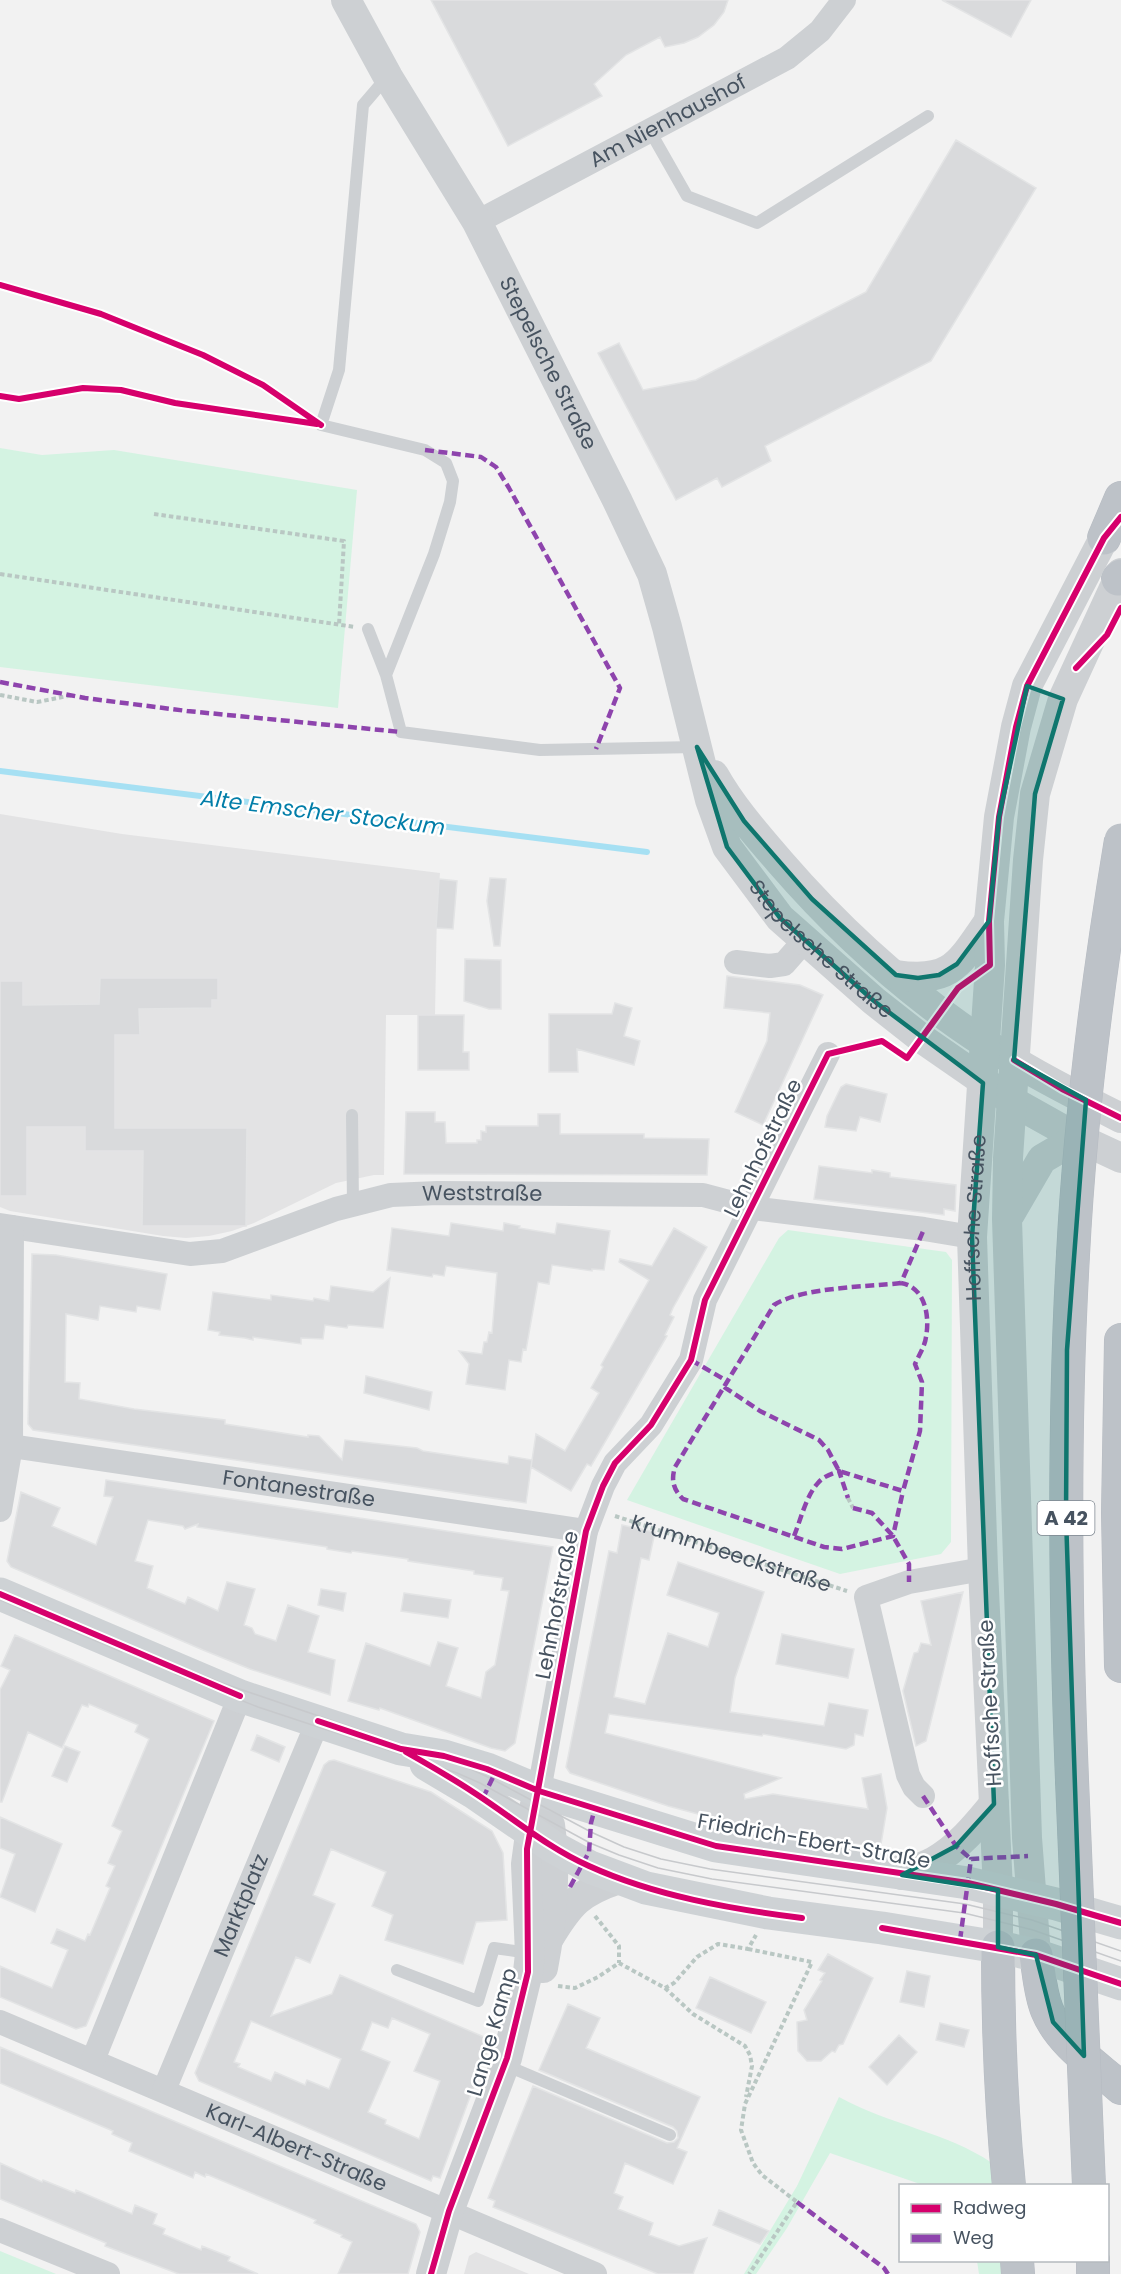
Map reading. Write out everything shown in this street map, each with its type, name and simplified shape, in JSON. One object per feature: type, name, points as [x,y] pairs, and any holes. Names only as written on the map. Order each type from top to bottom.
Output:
[{"type":"highway","points":[[1112,527],[1121,498]]},
{"type":"highway","name":"A 42","points":[[1089,2184],[1072,1780],[1066,1517],[1067,1350],[1077,1178],[1095,1013],[1121,840]]},
{"type":"highway","name":"A 42","points":[[1121,1340],[1118,1513],[1121,1666]]},
{"type":"highway","points":[[998,1947],[998,2001],[1009,2184]]},
{"type":"highway","points":[[1036,1955],[1046,2007],[1053,2022],[1072,2046],[1121,2088]]},
{"type":"main road","name":"Friedrich-Ebert-Straße","points":[[0,1594],[240,1696],[401,1749],[444,1756],[487,1769],[538,1791],[716,1846],[968,1883],[1121,1923]]},
{"type":"main road","name":"Friedrich-Ebert-Straße","points":[[401,1749],[473,1792],[542,1840],[590,1867],[619,1879],[686,1897],[768,1913],[882,1928],[998,1947],[1036,1955],[1121,1984]]},
{"type":"street","name":"Stepelsche Straße","points":[[346,0],[388,76],[477,222],[652,574],[710,800],[727,847],[780,918],[881,1007],[982,1083],[1078,1138],[1121,1158]]},
{"type":"street","name":"Am Nienhaushof","points":[[477,222],[787,58],[820,31],[844,0]]},
{"type":"street","name":"Hoffsche Straße","points":[[998,1947],[998,1890],[983,1569],[972,1238],[986,1043],[990,965],[989,921],[999,817],[1016,727],[1027,687],[1112,527]]},
{"type":"street","name":"Hoffsche Straße","points":[[1036,1955],[1023,1733],[1007,1220],[1008,1158],[1028,860],[1035,794],[1063,699],[1120,576]]},
{"type":"street","points":[[1027,687],[1063,699]]},
{"type":"street","name":"Stepelsche Straße","points":[[698,747],[723,792],[759,838],[812,899],[896,975],[958,1025],[986,1043],[1062,1089],[1121,1118]]},
{"type":"street","points":[[896,975],[918,978],[939,975],[957,964],[989,921]]},
{"type":"street","points":[[736,962],[770,966],[784,964],[805,940]]},
{"type":"street","name":"Lehnhofstraße","points":[[538,1791],[586,1531],[594,1509],[615,1463],[651,1425],[692,1360],[705,1300],[828,1054]]},
{"type":"street","points":[[1007,1220],[1030,1175],[1042,1159],[1078,1138]]},
{"type":"street","name":"Weststraße","points":[[6,1226],[190,1254],[222,1251],[353,1205],[391,1195],[461,1193],[703,1195],[752,1208],[924,1229],[972,1238]]},
{"type":"street","points":[[0,1510],[11,1446],[6,1226]]},
{"type":"street","name":"Fontanestraße","points":[[11,1446],[586,1531]]},
{"type":"street","points":[[923,1796],[914,1787],[908,1774],[866,1597],[909,1582],[983,1569]]},
{"type":"street","points":[[93,2060],[240,1696]]},
{"type":"street","name":"Marktplatz","points":[[164,2090],[318,1721]]},
{"type":"street","name":"Lange Kamp","points":[[431,2274],[449,2211],[506,2061],[528,1972],[541,1958],[526,1864],[542,1840],[538,1791]]},
{"type":"street","points":[[902,1875],[933,1862],[956,1846],[994,1804]]},
{"type":"street","points":[[541,1958],[564,1914],[578,1898],[596,1887],[619,1879]]},
{"type":"street","name":"Karl-Albert-Straße","points":[[0,2022],[595,2274]]},
{"type":"street","points":[[0,2230],[108,2274]]},
{"type":"lane","points":[[386,675],[434,554],[450,502],[453,481],[446,462],[425,450],[321,425],[339,370],[363,105],[388,76]]},
{"type":"lane","points":[[650,131],[687,196],[757,223],[928,116]]},
{"type":"lane","points":[[368,629],[386,675],[401,732],[540,750],[698,747]]},
{"type":"lane","points":[[352,1115],[353,1205]]},
{"type":"lane","points":[[397,1970],[478,2001],[494,1948],[541,1958]]},
{"type":"lane","points":[[506,2061],[670,2135]]},
{"type":"path","points":[[154,514],[344,541],[339,625]]},
{"type":"path","points":[[0,574],[368,629]]},
{"type":"path","points":[[0,695],[37,702],[73,695]]},
{"type":"path","points":[[848,1498],[853,1508]]},
{"type":"path","points":[[748,1949],[768,1913]]},
{"type":"path","points":[[665,1988],[674,1983],[697,1957],[718,1944],[812,1962],[745,2104]]},
{"type":"path","points":[[541,1958],[575,1988],[619,1963],[665,1988],[693,2014],[745,2046],[752,2066],[741,2130],[753,2163],[762,2175],[797,2202],[749,2274]]},
{"type":"highlighted area","points":[[1027,686],[1063,699],[1035,794],[1014,1060],[1086,1100],[1067,1350],[1066,1517],[1084,2056],[1053,2022],[1036,1955],[998,1947],[998,1890],[902,1875],[956,1846],[994,1804],[972,1237],[983,1083],[874,1001],[780,918],[727,847],[697,747],[744,821],[812,899],[896,975],[918,978],[939,975],[957,964],[989,921],[999,817]]},
{"type":"shaded area","points":[[0,814],[122,834],[440,873],[435,1015],[386,1015],[384,1175],[336,1183],[254,1223],[232,1231],[186,1238],[10,1211],[0,1207]]},
{"type":"shaded area","points":[[476,2252],[529,2274],[464,2274],[469,2256]]},
{"type":"green space","points":[[0,448],[42,455],[114,450],[357,490],[338,708],[0,667]]},
{"type":"green space","points":[[788,1230],[946,1252],[952,1260],[951,1542],[941,1554],[840,1574],[627,1500],[779,1238]]},
{"type":"green space","points":[[839,2097],[975,2153],[992,2163],[995,2184],[920,2184],[830,2153],[787,2228],[756,2274],[744,2274],[797,2186]]},
{"type":"green space","points":[[0,2251],[56,2274],[0,2274]]},
{"type":"green space","points":[[977,2262],[1005,2262],[1007,2274],[979,2274]]},
{"type":"building","points":[[431,0],[728,0],[724,12],[714,25],[698,37],[665,47],[660,37],[626,55],[594,84],[602,96],[508,146]]},
{"type":"building","points":[[942,0],[1031,0],[1011,37]]},
{"type":"building","points":[[956,140],[1036,188],[931,361],[765,446],[771,461],[722,487],[717,478],[676,500],[598,353],[619,343],[643,390],[696,380],[866,292]]},
{"type":"building","points":[[490,878],[506,879],[500,946],[494,946],[487,901]]},
{"type":"building","points":[[439,879],[457,881],[453,929],[436,928]]},
{"type":"building","points":[[465,959],[501,960],[501,1009],[489,1009],[464,1001]]},
{"type":"building","points":[[727,976],[800,985],[823,995],[763,1125],[735,1112],[767,1041],[770,1013],[724,1008]]},
{"type":"building","points":[[100,978],[218,978],[218,1000],[212,1000],[212,1008],[139,1009],[140,1035],[115,1035],[115,1128],[247,1128],[246,1226],[142,1226],[143,1151],[85,1151],[85,1127],[27,1127],[27,1196],[0,1196],[0,981],[23,981],[23,1005],[99,1004]]},
{"type":"building","points":[[615,1003],[632,1008],[624,1036],[640,1041],[634,1065],[577,1049],[578,1072],[549,1072],[549,1014],[612,1014]]},
{"type":"building","points":[[418,1015],[464,1015],[463,1052],[469,1052],[469,1070],[418,1070]]},
{"type":"building","points":[[846,1084],[887,1094],[880,1122],[860,1117],[856,1131],[825,1127],[827,1116],[841,1087]]},
{"type":"building","points":[[406,1112],[435,1112],[435,1122],[445,1122],[446,1143],[477,1143],[477,1140],[481,1140],[481,1131],[486,1132],[486,1126],[538,1126],[538,1114],[560,1114],[560,1134],[644,1134],[644,1138],[709,1139],[707,1175],[404,1174]]},
{"type":"building","points":[[819,1166],[872,1173],[872,1170],[890,1173],[890,1177],[956,1185],[955,1211],[944,1209],[944,1215],[814,1199]]},
{"type":"building","points":[[451,1223],[503,1231],[504,1223],[555,1234],[557,1223],[610,1231],[604,1270],[592,1269],[592,1271],[552,1265],[549,1284],[538,1282],[526,1350],[523,1349],[521,1362],[509,1360],[505,1390],[466,1384],[469,1364],[459,1351],[482,1354],[484,1342],[487,1342],[489,1332],[492,1333],[497,1273],[446,1266],[444,1276],[433,1274],[432,1277],[387,1270],[392,1228],[449,1236]]},
{"type":"building","points":[[674,1228],[707,1247],[673,1308],[670,1315],[674,1317],[665,1335],[667,1336],[591,1466],[587,1464],[571,1491],[531,1467],[536,1434],[565,1451],[599,1393],[591,1388],[603,1367],[601,1365],[649,1280],[619,1262],[620,1259],[652,1266]]},
{"type":"building","points":[[32,1254],[56,1255],[167,1274],[160,1310],[137,1306],[136,1312],[100,1306],[98,1320],[66,1314],[65,1382],[80,1383],[79,1399],[134,1409],[225,1420],[225,1424],[308,1437],[308,1435],[319,1436],[342,1460],[345,1440],[417,1448],[423,1451],[508,1464],[509,1456],[532,1460],[526,1503],[33,1430],[28,1424]]},
{"type":"building","points":[[390,1278],[383,1328],[348,1325],[347,1328],[325,1325],[323,1339],[301,1338],[301,1344],[219,1335],[220,1332],[208,1330],[213,1292],[271,1300],[271,1295],[329,1301],[331,1286],[373,1292]]},
{"type":"building","points":[[366,1376],[432,1392],[429,1410],[364,1393]]},
{"type":"building","points":[[106,1480],[553,1547],[515,1743],[505,1751],[491,1748],[380,1708],[379,1710],[348,1701],[366,1643],[430,1666],[438,1642],[458,1648],[446,1686],[481,1698],[486,1672],[495,1665],[509,1591],[501,1590],[503,1578],[408,1561],[408,1559],[352,1551],[351,1553],[327,1549],[327,1547],[197,1527],[198,1524],[185,1529],[183,1526],[148,1520],[135,1561],[153,1566],[147,1588],[185,1604],[188,1597],[218,1611],[227,1582],[255,1589],[244,1625],[252,1628],[255,1634],[276,1641],[288,1605],[319,1616],[308,1652],[335,1660],[330,1695],[250,1669],[11,1567],[7,1561],[21,1492],[60,1508],[52,1526],[96,1545],[113,1497],[104,1496]]},
{"type":"building","points":[[622,1525],[655,1532],[649,1560],[641,1558],[614,1697],[645,1704],[668,1633],[708,1647],[719,1613],[667,1595],[678,1562],[764,1592],[735,1678],[730,1712],[824,1726],[829,1703],[868,1710],[863,1736],[855,1734],[854,1745],[846,1749],[763,1734],[762,1736],[609,1714],[605,1733],[781,1778],[744,1794],[745,1799],[773,1794],[868,1809],[862,1778],[881,1774],[887,1808],[881,1844],[874,1847],[739,1825],[668,1806],[570,1773],[566,1767],[609,1551],[617,1553]]},
{"type":"building","points":[[321,1589],[346,1593],[343,1611],[318,1605]]},
{"type":"building","points":[[963,1592],[926,1741],[916,1746],[903,1691],[914,1653],[918,1652],[921,1643],[931,1645],[921,1601]]},
{"type":"building","points":[[404,1593],[451,1600],[448,1618],[401,1611]]},
{"type":"building","points":[[782,1634],[854,1649],[848,1678],[776,1664]]},
{"type":"building","points":[[15,1635],[214,1721],[86,2026],[76,2029],[0,1997],[0,1966],[52,1988],[68,1950],[51,1943],[57,1929],[85,1941],[88,1934],[90,1935],[110,1888],[106,1886],[115,1866],[108,1863],[122,1831],[112,1826],[149,1739],[135,1732],[138,1725],[89,1704],[88,1707],[82,1705],[62,1748],[28,1732],[2,1802],[0,1802],[0,1690],[10,1670],[1,1666]]},
{"type":"building","points":[[257,1735],[285,1747],[279,1762],[251,1750]]},
{"type":"building","points":[[65,1746],[80,1752],[67,1782],[52,1776]]},
{"type":"building","points":[[334,1760],[431,1792],[492,1831],[503,1853],[507,1920],[476,1922],[463,1964],[385,1940],[393,1915],[372,1906],[386,1872],[331,1849],[313,1895],[335,1904],[310,1963],[296,1957],[271,2016],[332,1994],[340,1975],[491,2040],[440,2178],[433,2176],[431,2181],[199,2081],[195,2073],[324,1765]],"holes":[[[392,2018],[430,2034],[414,2071],[440,2081],[419,2139],[385,2124],[386,2120],[368,2112],[390,2062],[361,2050],[372,2022],[388,2028]],[[251,2021],[341,2059],[329,2089],[307,2080],[305,2085],[275,2072],[271,2081],[238,2067],[240,2064],[234,2062]]]},
{"type":"building","points":[[0,1817],[62,1844],[35,1912],[0,1897],[15,1854],[0,1848]]},
{"type":"building","points":[[828,1954],[873,1978],[843,2044],[821,2061],[807,2061],[798,2051],[797,2022],[807,2020],[804,2010],[822,1981],[820,1980],[825,1973],[818,1970]]},
{"type":"building","points":[[907,1971],[930,1976],[924,2007],[900,2002]]},
{"type":"building","points":[[710,1977],[766,2002],[751,2033],[696,2008]]},
{"type":"building","points":[[568,2004],[600,2018],[586,2048],[700,2097],[677,2148],[687,2152],[673,2184],[625,2163],[614,2193],[623,2197],[618,2209],[653,2223],[649,2235],[679,2246],[707,2238],[693,2274],[658,2274],[493,2207],[495,2201],[488,2198],[533,2086],[667,2143],[674,2142],[678,2138],[677,2131],[673,2127],[539,2070]]},
{"type":"building","points":[[940,2023],[969,2030],[964,2047],[936,2040]]},
{"type":"building","points":[[899,2035],[917,2052],[887,2085],[869,2067]]},
{"type":"building","points":[[0,2047],[416,2224],[420,2232],[408,2274],[338,2274],[352,2242],[341,2237],[342,2235],[314,2223],[316,2220],[206,2174],[205,2177],[195,2172],[193,2178],[129,2151],[132,2143],[112,2134],[113,2131],[0,2083]]},
{"type":"building","points":[[0,2163],[42,2182],[43,2180],[75,2193],[76,2190],[132,2214],[135,2205],[157,2214],[153,2224],[165,2229],[163,2234],[201,2250],[202,2246],[230,2257],[228,2261],[258,2274],[179,2274],[105,2246],[106,2243],[0,2199]]},
{"type":"building","points":[[719,2210],[769,2231],[760,2244],[713,2225]]},
{"type":"waterway","name":"Alte Emscher Stockum","points":[[0,771],[647,852]]},
{"type":"tram line","points":[[0,1590],[225,1684],[462,1765],[591,1832],[624,1847],[661,1859],[710,1869],[965,1904],[1032,1920],[1121,1951]]},
{"type":"tram line","points":[[0,1600],[122,1652]]},
{"type":"tram line","points":[[175,1674],[258,1707],[457,1773],[480,1783],[590,1843],[658,1868],[712,1879],[964,1913],[1033,1930],[1121,1961]]},
{"type":"marked path","points":[[425,450],[481,457],[496,467],[509,488],[620,688],[596,749]]},
{"type":"marked path","points":[[0,682],[85,698],[187,711],[401,732]]},
{"type":"marked path","points":[[724,1387],[760,1411],[819,1440],[828,1450],[839,1471],[903,1491],[920,1431],[922,1382],[915,1364],[925,1340],[927,1320],[921,1296],[916,1290],[901,1283],[924,1229]]},
{"type":"marked path","points":[[901,1283],[818,1291],[786,1299],[774,1305],[675,1467],[673,1480],[677,1492],[683,1499],[824,1547],[842,1549],[893,1536],[903,1491]]},
{"type":"marked path","points":[[691,1360],[727,1381]]},
{"type":"marked path","points":[[794,1536],[810,1494],[822,1479],[839,1471],[848,1498]]},
{"type":"marked path","points":[[853,1508],[872,1513],[893,1536],[909,1564],[909,1582]]},
{"type":"marked path","points":[[483,1798],[495,1773]]},
{"type":"marked path","points":[[923,1796],[956,1846],[971,1859]]},
{"type":"marked path","points":[[570,1887],[589,1852],[591,1823],[595,1808]]},
{"type":"marked path","points":[[960,1940],[971,1859],[1028,1856]]},
{"type":"marked path","points":[[797,2202],[884,2268],[888,2274]]},
{"type":"cycle path","points":[[0,285],[101,314],[203,355],[263,385],[321,425]]},
{"type":"cycle path","points":[[0,396],[19,399],[83,388],[121,390],[175,403],[317,424]]},
{"type":"cycle path","points":[[431,2274],[449,2211],[507,2058],[528,1972],[527,1849],[586,1531],[603,1486],[615,1463],[651,1425],[691,1360],[705,1300],[828,1054],[882,1041],[907,1058],[958,988],[990,965],[989,921],[999,817],[1016,727],[1027,686],[1104,538],[1121,517]]},
{"type":"cycle path","points":[[1076,668],[1107,635],[1121,608]]},
{"type":"cycle path","points":[[1014,1060],[1062,1089],[1121,1118]]},
{"type":"cycle path","points":[[0,1594],[240,1696]]},
{"type":"cycle path","points":[[318,1721],[401,1749],[444,1756],[487,1769],[539,1791],[716,1846],[968,1883],[1056,1904],[1121,1923]]},
{"type":"cycle path","points":[[406,1752],[465,1787],[558,1850],[589,1866],[640,1886],[694,1900],[802,1918]]},
{"type":"cycle path","points":[[882,1928],[1036,1955],[1121,1984]]}]
